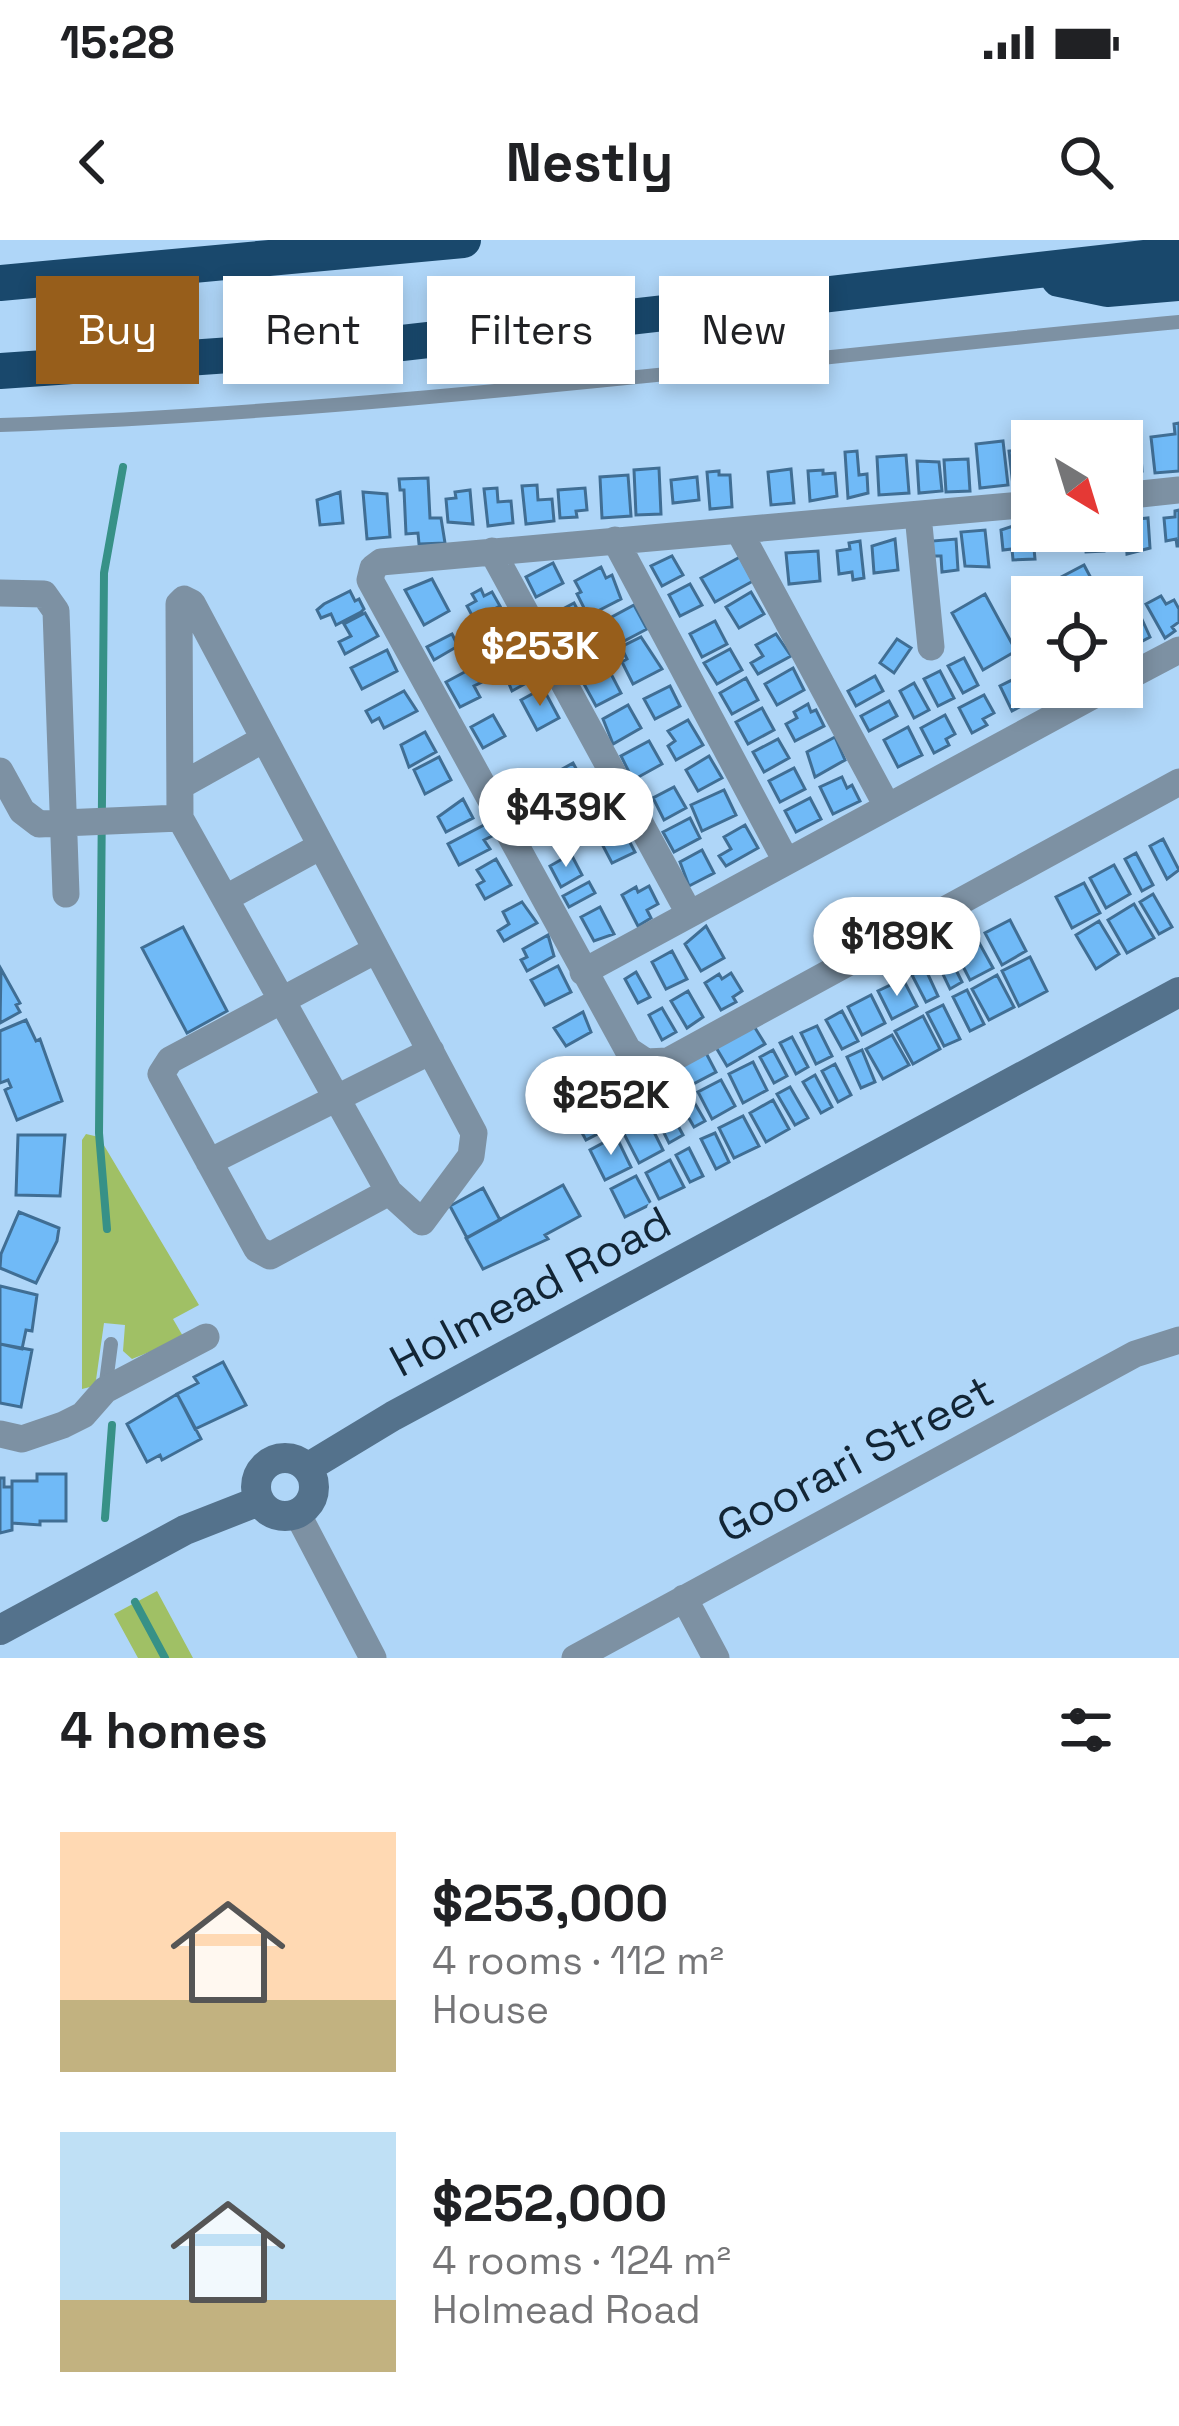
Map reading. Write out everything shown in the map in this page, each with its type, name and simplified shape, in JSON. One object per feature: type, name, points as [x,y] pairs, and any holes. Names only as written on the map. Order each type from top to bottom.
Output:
[{"type":"highway","points":[[0,283],[463,240]]},
{"type":"highway","points":[[0,371],[402,343],[1179,254]]},
{"type":"highway","points":[[1026,273],[1107,289],[1179,283]]},
{"type":"street","points":[[1143,494],[1179,490]]},
{"type":"street","points":[[1011,506],[381,562],[373,568],[370,580],[628,1050],[646,1062],[668,1061],[1179,782]]},
{"type":"street","points":[[918,515],[931,647]]},
{"type":"street","points":[[739,531],[886,806]]},
{"type":"street","points":[[615,541],[786,861]]},
{"type":"street","points":[[492,551],[689,913]]},
{"type":"street","points":[[0,593],[44,595],[56,611],[74,822],[66,894]]},
{"type":"street","points":[[184,599],[192,603],[474,1133],[471,1156],[422,1222],[389,1192],[180,818],[180,786],[179,604],[184,599]]},
{"type":"street","points":[[1143,669],[1179,650]]},
{"type":"street","points":[[584,972],[1070,708]]},
{"type":"street","points":[[180,786],[264,740]]},
{"type":"street","points":[[0,771],[22,811],[39,824],[180,818]]},
{"type":"street","points":[[226,898],[321,846]]},
{"type":"street","points":[[376,950],[170,1060],[161,1074],[257,1249],[270,1256],[389,1192]]},
{"type":"street","name":"Holmead Road","points":[[307,1468],[393,1416],[1179,992]]},
{"type":"street","points":[[209,1162],[431,1052]]},
{"type":"street","points":[[0,1434],[22,1439],[63,1425],[83,1415],[104,1390],[206,1337]]},
{"type":"street","name":"Goorari Street","points":[[574,1658],[1135,1354],[1179,1340]]},
{"type":"street","points":[[291,1459],[307,1468],[313,1493],[297,1513],[272,1513],[259,1501],[256,1482],[273,1460],[291,1459]]},
{"type":"street","points":[[0,1630],[185,1530],[259,1501]]},
{"type":"street","points":[[297,1513],[373,1658]]},
{"type":"street","points":[[684,1598],[716,1658]]},
{"type":"lane","points":[[0,425],[141,420],[407,398],[1179,322]]},
{"type":"lane","points":[[104,1390],[111,1344]]},
{"type":"green space","points":[[86,1134],[99,1137],[199,1305],[173,1319],[184,1338],[132,1359],[123,1351],[125,1325],[104,1323],[94,1386],[82,1389],[82,1140]]},
{"type":"green space","points":[[157,1591],[193,1658],[138,1658],[114,1614]]},
{"type":"building","points":[[1179,423],[1179,471],[1155,473],[1151,437],[1175,434],[1174,424]]},
{"type":"building","points":[[1003,441],[1008,485],[980,488],[976,444]]},
{"type":"building","points":[[857,451],[859,475],[867,474],[868,493],[848,498],[845,452]]},
{"type":"building","points":[[906,455],[909,493],[879,495],[877,457]]},
{"type":"building","points":[[968,459],[970,491],[946,492],[944,460]]},
{"type":"building","points":[[917,461],[939,462],[942,491],[919,493]]},
{"type":"building","points":[[659,468],[661,514],[636,515],[634,470]]},
{"type":"building","points":[[791,469],[794,503],[771,505],[768,472]]},
{"type":"building","points":[[823,470],[823,474],[835,473],[837,496],[810,501],[808,471]]},
{"type":"building","points":[[719,471],[719,475],[730,475],[732,507],[710,509],[707,472]]},
{"type":"building","points":[[628,475],[631,516],[602,518],[600,477]]},
{"type":"building","points":[[697,477],[699,500],[673,503],[671,480]]},
{"type":"building","points":[[428,478],[430,518],[441,518],[445,543],[419,544],[418,533],[406,534],[399,479]]},
{"type":"building","points":[[537,485],[538,500],[552,499],[554,521],[526,524],[522,486]]},
{"type":"building","points":[[497,488],[498,502],[511,501],[513,523],[488,526],[484,489]]},
{"type":"building","points":[[585,488],[587,510],[576,511],[577,517],[560,518],[558,490]]},
{"type":"building","points":[[470,490],[473,524],[448,522],[446,499]]},
{"type":"building","points":[[340,492],[343,523],[320,525],[317,500]]},
{"type":"building","points":[[363,492],[387,494],[390,537],[367,539]]},
{"type":"building","points":[[1179,510],[1177,546],[1176,539],[1166,541],[1164,518],[1175,517]]},
{"type":"building","points":[[1143,518],[1148,518],[1150,548],[1143,550]]},
{"type":"building","points":[[1011,527],[1011,549],[1003,550],[1001,530]]},
{"type":"building","points":[[985,530],[989,567],[965,566],[961,532]]},
{"type":"building","points":[[895,539],[898,570],[874,573],[872,546]]},
{"type":"building","points":[[956,539],[958,570],[942,572],[941,556],[933,556],[932,541]]},
{"type":"building","points":[[860,541],[864,578],[853,580],[852,572],[839,574],[837,551]]},
{"type":"building","points":[[818,551],[820,581],[789,584],[786,553]]},
{"type":"building","points":[[1012,552],[1034,552],[1035,559],[1013,560]]},
{"type":"building","points":[[672,556],[683,575],[662,586],[651,566]]},
{"type":"building","points":[[740,557],[753,581],[715,602],[701,578]]},
{"type":"building","points":[[553,563],[563,583],[536,597],[526,577]]},
{"type":"building","points":[[1084,565],[1090,576],[1063,576]]},
{"type":"building","points":[[601,567],[606,578],[612,575],[621,599],[588,616],[575,581]]},
{"type":"building","points":[[432,579],[449,611],[424,625],[405,590]]},
{"type":"building","points":[[690,584],[702,605],[680,616],[669,595]]},
{"type":"building","points":[[481,589],[484,596],[492,592],[500,606],[474,619],[467,606],[476,601],[472,594]]},
{"type":"building","points":[[350,591],[355,601],[359,599],[361,612],[336,625],[331,614],[321,618],[317,610]]},
{"type":"building","points":[[751,592],[764,614],[739,628],[726,607]]},
{"type":"building","points":[[985,594],[1011,642],[1011,654],[983,670],[952,613]]},
{"type":"building","points":[[1161,596],[1166,604],[1174,600],[1179,609],[1179,622],[1172,627],[1175,631],[1165,638],[1146,604]]},
{"type":"building","points":[[574,603],[584,622],[558,637],[548,617]]},
{"type":"building","points":[[634,605],[647,629],[609,649],[597,625]]},
{"type":"building","points":[[365,613],[378,636],[345,654],[339,642],[351,636],[344,624]]},
{"type":"building","points":[[503,619],[514,638],[495,649],[484,629]]},
{"type":"building","points":[[715,621],[727,644],[702,657],[690,634]]},
{"type":"building","points":[[452,634],[458,646],[434,660],[427,647]]},
{"type":"building","points":[[776,634],[791,656],[758,674],[751,663],[763,656],[756,645]]},
{"type":"building","points":[[641,637],[662,669],[633,684],[622,662],[627,659],[621,647]]},
{"type":"building","points":[[593,639],[604,659],[578,674],[567,654]]},
{"type":"building","points":[[897,639],[911,648],[894,673],[880,663]]},
{"type":"building","points":[[730,649],[742,670],[717,684],[704,663]]},
{"type":"building","points":[[387,650],[397,671],[362,689],[351,668]]},
{"type":"building","points":[[522,654],[539,676],[512,691],[501,665]]},
{"type":"building","points":[[964,658],[978,685],[963,693],[948,666]]},
{"type":"building","points":[[474,667],[482,682],[474,686],[480,697],[460,707],[446,682]]},
{"type":"building","points":[[793,668],[804,690],[777,705],[765,684]]},
{"type":"building","points":[[609,670],[621,693],[596,706],[584,684]]},
{"type":"building","points":[[940,671],[954,698],[938,706],[924,679]]},
{"type":"building","points":[[875,676],[883,691],[856,706],[848,691]]},
{"type":"building","points":[[746,678],[758,700],[732,714],[720,693]]},
{"type":"building","points":[[1011,680],[1011,708],[1018,708],[1012,711],[1000,686]]},
{"type":"building","points":[[914,683],[929,710],[914,718],[900,691]]},
{"type":"building","points":[[670,686],[680,706],[655,719],[644,699]]},
{"type":"building","points":[[543,688],[559,718],[537,730],[521,700]]},
{"type":"building","points":[[404,691],[417,711],[384,728],[379,718],[372,722],[366,711]]},
{"type":"building","points":[[984,695],[994,713],[983,719],[987,725],[972,733],[959,708]]},
{"type":"building","points":[[889,701],[897,716],[869,731],[861,716]]},
{"type":"building","points":[[808,704],[824,726],[795,741],[786,724]]},
{"type":"building","points":[[628,705],[641,728],[613,744],[603,719]]},
{"type":"building","points":[[762,708],[774,730],[748,744],[736,722]]},
{"type":"building","points":[[493,715],[505,736],[483,748],[471,727]]},
{"type":"building","points":[[945,715],[955,734],[946,739],[949,745],[934,753],[921,728]]},
{"type":"building","points":[[688,720],[703,745],[676,760],[668,746],[675,741],[668,731]]},
{"type":"building","points":[[908,727],[922,755],[898,767],[884,740]]},
{"type":"building","points":[[425,732],[436,752],[409,767],[401,745]]},
{"type":"building","points":[[835,737],[845,760],[815,777],[807,752]]},
{"type":"building","points":[[778,739],[789,758],[764,772],[753,752]]},
{"type":"building","points":[[649,741],[662,764],[633,780],[621,756]]},
{"type":"building","points":[[709,756],[722,778],[698,791],[686,770]]},
{"type":"building","points":[[439,757],[451,780],[425,794],[414,770]]},
{"type":"building","points":[[573,763],[599,810],[538,844],[512,797]]},
{"type":"building","points":[[794,768],[805,789],[780,802],[769,781]]},
{"type":"building","points":[[842,777],[860,801],[833,814],[820,787]]},
{"type":"building","points":[[674,787],[686,808],[664,820],[653,798]]},
{"type":"building","points":[[724,790],[736,815],[702,831],[691,805]]},
{"type":"building","points":[[810,798],[821,819],[796,832],[785,811]]},
{"type":"building","points":[[463,799],[473,818],[446,832],[438,817]]},
{"type":"building","points":[[690,818],[700,838],[674,852],[663,832]]},
{"type":"building","points":[[486,824],[492,836],[484,840],[490,849],[459,865],[448,844]]},
{"type":"building","points":[[745,825],[758,848],[726,866],[719,856],[731,849],[724,837]]},
{"type":"building","points":[[625,833],[635,852],[612,863],[602,844]]},
{"type":"building","points":[[1163,839],[1179,870],[1167,879],[1150,846]]},
{"type":"building","points":[[702,850],[714,873],[689,886],[680,862]]},
{"type":"building","points":[[1136,853],[1153,885],[1142,891],[1125,859]]},
{"type":"building","points":[[571,854],[582,875],[561,887],[550,866]]},
{"type":"building","points":[[496,859],[511,885],[485,899],[477,885],[484,881],[477,870]]},
{"type":"building","points":[[1114,865],[1130,894],[1106,908],[1090,878]]},
{"type":"building","points":[[589,882],[595,893],[569,907],[563,896]]},
{"type":"building","points":[[1084,883],[1100,913],[1072,928],[1056,897]]},
{"type":"building","points":[[649,886],[658,904],[647,910],[651,918],[638,926],[622,895]]},
{"type":"building","points":[[1153,894],[1172,927],[1159,934],[1140,902]]},
{"type":"building","points":[[522,902],[537,923],[504,941],[498,931],[509,924],[503,912]]},
{"type":"building","points":[[1134,904],[1154,938],[1127,953],[1108,920]]},
{"type":"building","points":[[600,907],[614,934],[594,941],[581,917]]},
{"type":"building","points":[[1010,920],[1026,951],[1002,965],[985,933]]},
{"type":"building","points":[[1099,921],[1119,954],[1096,969],[1076,935]]},
{"type":"building","points":[[706,926],[724,958],[701,971],[685,944]]},
{"type":"building","points":[[183,927],[227,1011],[187,1033],[142,948]]},
{"type":"building","points":[[548,935],[554,956],[527,971],[521,960],[527,957],[523,949]]},
{"type":"building","points":[[977,939],[993,968],[970,980],[955,951]]},
{"type":"building","points":[[672,951],[687,979],[666,989],[652,962]]},
{"type":"building","points":[[949,956],[962,982],[950,989],[937,962]]},
{"type":"building","points":[[1030,957],[1047,991],[1019,1006],[1002,971]]},
{"type":"building","points":[[558,966],[571,992],[545,1005],[531,980]]},
{"type":"building","points":[[925,968],[938,996],[926,1002],[912,975]]},
{"type":"building","points":[[1,969],[20,1003],[16,1005],[20,1012],[0,1023]]},
{"type":"building","points":[[636,972],[650,997],[638,1003],[625,979]]},
{"type":"building","points":[[731,973],[742,991],[733,997],[736,1002],[721,1010],[705,983]]},
{"type":"building","points":[[997,975],[1014,1007],[989,1020],[972,989]]},
{"type":"building","points":[[903,979],[917,1006],[892,1019],[878,991]]},
{"type":"building","points":[[967,990],[984,1024],[970,1031],[953,997]]},
{"type":"building","points":[[688,991],[703,1017],[687,1028],[671,1001]]},
{"type":"building","points":[[871,995],[885,1023],[862,1035],[848,1007]]},
{"type":"building","points":[[943,1005],[960,1039],[944,1046],[927,1013]]},
{"type":"building","points":[[662,1008],[676,1032],[662,1040],[649,1015]]},
{"type":"building","points":[[842,1011],[858,1041],[842,1049],[826,1020]]},
{"type":"building","points":[[583,1012],[591,1032],[566,1046],[554,1028]]},
{"type":"building","points":[[923,1016],[940,1049],[913,1064],[895,1031]]},
{"type":"building","points":[[26,1020],[36,1041],[40,1039],[62,1101],[17,1120],[5,1090],[11,1087],[8,1080],[0,1083],[0,1031]]},
{"type":"building","points":[[752,1023],[765,1044],[727,1066],[714,1044]]},
{"type":"building","points":[[817,1026],[832,1056],[816,1064],[801,1033]]},
{"type":"building","points":[[892,1035],[909,1065],[883,1079],[866,1049]]},
{"type":"building","points":[[792,1037],[808,1067],[796,1074],[780,1043]]},
{"type":"building","points":[[773,1050],[787,1076],[774,1083],[760,1057]]},
{"type":"building","points":[[862,1050],[875,1082],[861,1088],[847,1057]]},
{"type":"building","points":[[705,1051],[716,1072],[678,1092],[667,1072]]},
{"type":"building","points":[[753,1062],[767,1090],[743,1103],[729,1074]]},
{"type":"building","points":[[835,1064],[851,1095],[838,1102],[822,1071]]},
{"type":"building","points":[[815,1075],[832,1107],[821,1113],[803,1082]]},
{"type":"building","points":[[721,1080],[735,1106],[712,1119],[698,1092]]},
{"type":"building","points":[[650,1082],[661,1102],[622,1123],[610,1103]]},
{"type":"building","points":[[790,1087],[808,1118],[795,1125],[777,1094]]},
{"type":"building","points":[[690,1095],[705,1121],[694,1127],[679,1101]]},
{"type":"building","points":[[773,1100],[789,1129],[766,1142],[750,1113]]},
{"type":"building","points":[[599,1107],[609,1128],[586,1140],[575,1120]]},
{"type":"building","points":[[668,1107],[683,1135],[669,1143],[655,1115]]},
{"type":"building","points":[[743,1116],[759,1146],[734,1158],[719,1128]]},
{"type":"building","points":[[648,1120],[663,1150],[639,1163],[623,1132]]},
{"type":"building","points":[[715,1133],[729,1162],[716,1169],[701,1139]]},
{"type":"building","points":[[18,1135],[65,1135],[60,1196],[16,1195]]},
{"type":"building","points":[[616,1136],[631,1167],[605,1180],[590,1150]]},
{"type":"building","points":[[689,1148],[703,1176],[690,1182],[676,1155]]},
{"type":"building","points":[[670,1160],[684,1187],[659,1199],[646,1173]]},
{"type":"building","points":[[636,1176],[651,1204],[625,1217],[611,1189]]},
{"type":"building","points":[[563,1185],[580,1216],[545,1235],[548,1239],[483,1269],[466,1238]]},
{"type":"building","points":[[483,1188],[500,1220],[467,1238],[450,1206]]},
{"type":"building","points":[[19,1212],[59,1228],[36,1283],[0,1268]]},
{"type":"building","points":[[0,1286],[37,1295],[32,1331],[26,1330],[22,1349],[0,1344]]},
{"type":"building","points":[[0,1344],[32,1350],[21,1407],[0,1403]]},
{"type":"building","points":[[223,1362],[246,1405],[195,1429],[177,1394],[198,1383],[194,1377]]},
{"type":"building","points":[[177,1394],[201,1439],[162,1460],[160,1455],[147,1462],[127,1424]]},
{"type":"building","points":[[37,1474],[66,1474],[66,1521],[12,1523],[12,1481],[37,1481]]},
{"type":"building","points":[[0,1478],[4,1478],[4,1487],[12,1487],[12,1530],[0,1533]]},
{"type":"waterway","points":[[107,1229],[99,1133],[104,573],[123,467]]},
{"type":"waterway","points":[[105,1518],[112,1425]]},
{"type":"waterway","points":[[135,1602],[165,1658]]}]
